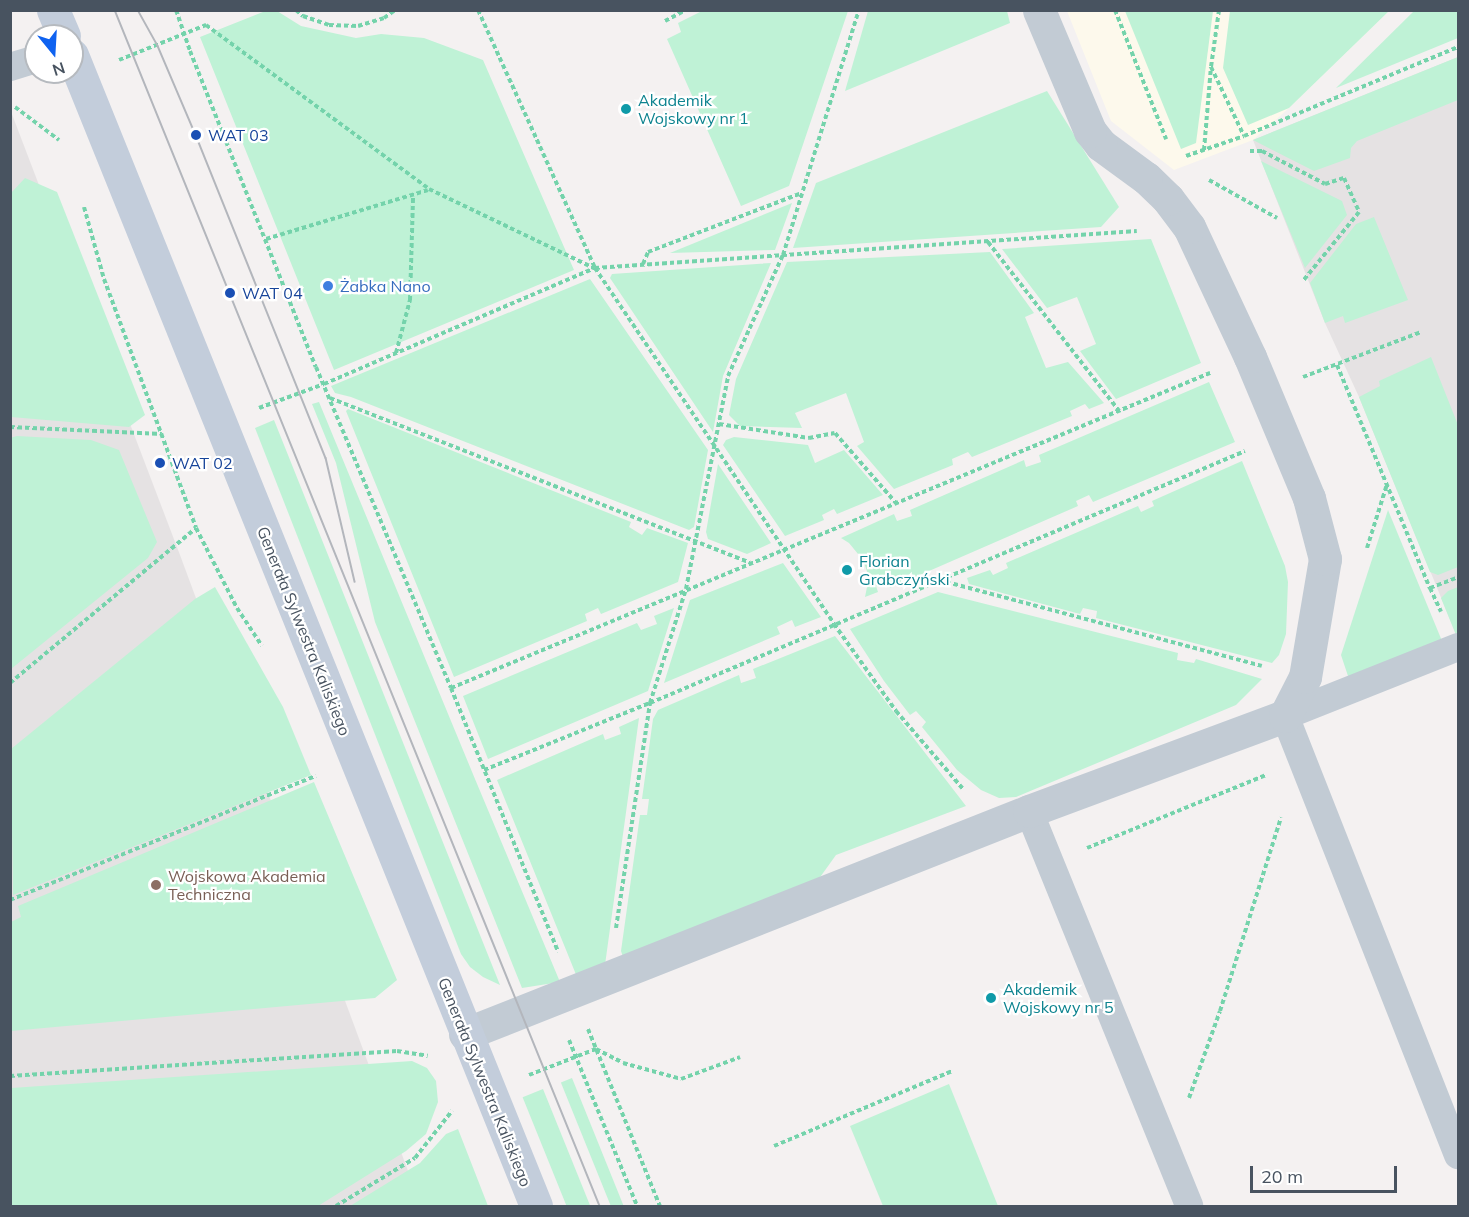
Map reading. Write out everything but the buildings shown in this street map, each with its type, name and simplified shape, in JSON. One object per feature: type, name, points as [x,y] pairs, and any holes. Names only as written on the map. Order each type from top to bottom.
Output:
[{"type":"street","points":[[53,10],[59,24]]},
{"type":"street","points":[[465,1034],[1016,816],[1286,716],[1305,678],[1324,559],[1309,498],[1250,357],[1189,227],[1168,199],[1146,178],[1101,145],[1090,131],[1039,10]]},
{"type":"street","name":"Generała Sylwestra Kaliskiego","points":[[84,84],[536,1206]]},
{"type":"lane","points":[[1458,647],[1286,716],[1458,1155]]},
{"type":"lane","points":[[1016,816],[1050,862],[1189,1206]]},
{"type":"path","points":[[176,10],[190,51],[329,398],[484,770],[637,1206]]},
{"type":"path","points":[[296,10],[303,16],[329,26],[348,26],[384,18],[395,10]]},
{"type":"path","points":[[478,10],[595,268],[715,448],[834,624],[897,711],[968,795],[1016,816]]},
{"type":"path","points":[[664,21],[686,10]]},
{"type":"path","points":[[615,975],[613,948],[650,704],[686,589],[698,540],[728,376],[783,255],[859,10]]},
{"type":"path","points":[[1115,10],[1170,149]]},
{"type":"path","points":[[1204,150],[1211,67],[1220,10]]},
{"type":"path","points":[[116,61],[206,25],[429,189],[595,268]]},
{"type":"path","points":[[1184,157],[1244,136],[1458,47]]},
{"type":"path","points":[[1211,67],[1244,136]]},
{"type":"path","points":[[16,110],[66,144]]},
{"type":"path","points":[[1250,151],[1262,151],[1325,184],[1344,178],[1359,212],[1303,281]]},
{"type":"path","points":[[1205,177],[1277,218]]},
{"type":"path","points":[[266,239],[413,196],[429,189]]},
{"type":"path","points":[[642,265],[648,252],[802,193]]},
{"type":"path","points":[[396,353],[410,300],[413,196]]},
{"type":"path","points":[[10,683],[196,528],[104,279],[81,198]]},
{"type":"path","points":[[253,399],[257,408],[324,384],[595,268],[1189,227]]},
{"type":"path","points":[[987,241],[1119,411]]},
{"type":"path","points":[[451,688],[1250,357],[1304,378],[1421,332]]},
{"type":"path","points":[[1337,364],[1430,588],[1458,577]]},
{"type":"path","points":[[484,770],[650,704],[1283,435],[1304,378]]},
{"type":"path","points":[[329,398],[698,540],[751,563]]},
{"type":"path","points":[[719,424],[809,438],[835,433],[897,504]]},
{"type":"path","points":[[10,427],[162,434]]},
{"type":"path","points":[[938,580],[1305,678]]},
{"type":"path","points":[[1050,862],[1303,760]]},
{"type":"path","points":[[10,900],[322,774]]},
{"type":"path","points":[[1153,1114],[1188,1099],[1220,1011],[1282,815]]},
{"type":"path","points":[[563,996],[596,1048],[660,1206]]},
{"type":"path","points":[[596,1048],[623,1063],[681,1079],[740,1057]]},
{"type":"path","points":[[10,1076],[397,1050],[418,1052],[430,1057],[435,1063]]},
{"type":"path","points":[[774,1146],[952,1071]]},
{"type":"path","points":[[336,1206],[415,1158],[456,1105]]},
{"type":"shaded area","points":[[1067,11],[1389,11],[1253,140],[1174,170],[1111,121]]},
{"type":"shaded area","points":[[1458,57],[1458,639],[1359,397],[1325,323],[1253,140]]},
{"type":"shaded area","name":"Wojskowa Akademia Techniczna","points":[[10,109],[180,555],[421,1206],[11,1206]]},
{"type":"green space","points":[[268,10],[277,11],[301,26],[356,38],[381,34],[424,38],[483,60],[574,270],[334,370],[200,37]]},
{"type":"green space","points":[[704,10],[848,11],[789,186],[741,206],[667,39],[681,32],[678,23]]},
{"type":"green space","points":[[1230,10],[1389,11],[1289,108],[1248,125],[1223,68]]},
{"type":"green space","points":[[868,11],[1007,11],[1010,23],[845,91]]},
{"type":"green space","points":[[1125,11],[1213,11],[1196,143],[1181,149]]},
{"type":"green space","points":[[1414,11],[1458,11],[1458,38],[1336,88]]},
{"type":"green space","points":[[1458,57],[1458,100],[1357,141],[1351,148],[1350,158],[1314,171],[1253,140]]},
{"type":"green space","points":[[1047,91],[1119,207],[1101,227],[793,248],[816,183]]},
{"type":"green space","points":[[1261,161],[1342,201],[1347,215],[1305,268]]},
{"type":"green space","points":[[25,178],[57,192],[145,415],[129,427],[11,417],[11,193]]},
{"type":"green space","points":[[792,203],[775,250],[670,253]]},
{"type":"green space","points":[[1374,217],[1408,300],[1345,323],[1343,316],[1325,323],[1310,283],[1356,224]]},
{"type":"green space","points":[[1151,239],[1201,363],[1116,399],[1080,351],[1096,344],[1077,297],[1047,308],[1002,249]]},
{"type":"green space","points":[[990,252],[1034,313],[1025,317],[1046,368],[1068,362],[1104,403],[1089,409],[1085,404],[1070,411],[1072,416],[972,457],[968,452],[952,459],[953,465],[894,489],[857,446],[864,442],[846,393],[795,413],[802,428],[740,426],[729,415],[736,379],[787,262]]},
{"type":"green space","points":[[771,263],[723,376],[713,432],[610,278],[612,274]]},
{"type":"green space","points":[[590,279],[708,450],[694,527],[689,530],[351,397],[335,393],[331,386]]},
{"type":"green space","points":[[1431,357],[1458,425],[1458,567],[1438,575],[1430,572],[1359,397],[1380,386],[1379,381]]},
{"type":"green space","points":[[1209,382],[1235,442],[1093,502],[1089,495],[1076,501],[1078,506],[890,588],[887,581],[876,586],[878,592],[865,597],[869,577],[863,560],[849,543],[841,538],[894,514],[897,521],[912,516],[910,510],[1024,460],[1026,467],[1041,462],[1039,455]]},
{"type":"green space","points":[[319,402],[560,982],[522,988],[375,622],[336,463],[312,404]]},
{"type":"green space","points":[[348,409],[631,522],[629,527],[642,535],[647,528],[688,543],[678,582],[601,614],[598,608],[585,614],[587,621],[454,677],[346,411]]},
{"type":"green space","points":[[274,420],[500,985],[483,977],[470,967],[461,954],[255,428]]},
{"type":"green space","points":[[17,436],[91,440],[119,450],[157,542],[148,558],[11,669],[10,438]]},
{"type":"green space","points":[[734,437],[808,445],[815,463],[844,450],[883,495],[837,514],[834,509],[822,515],[824,520],[785,536],[723,445],[726,440]]},
{"type":"green space","points":[[1242,461],[1285,566],[1288,582],[1286,634],[1279,655],[1272,663],[1096,618],[1097,611],[1083,608],[1080,614],[969,584],[967,578],[990,570],[993,575],[1008,568],[1006,563],[1138,506],[1141,512],[1154,506],[1152,501]]},
{"type":"green space","points":[[718,464],[771,543],[747,554],[708,539],[706,532]]},
{"type":"green space","points":[[1388,510],[1442,641],[1349,679],[1341,655]]},
{"type":"green space","points":[[783,563],[821,617],[795,627],[792,620],[777,627],[780,634],[664,683],[690,600]]},
{"type":"green space","points":[[215,587],[283,707],[311,775],[13,895],[11,749],[195,599]]},
{"type":"green space","points":[[1458,587],[1458,633],[1456,635],[1441,598],[1448,591]]},
{"type":"green space","points":[[938,592],[1178,653],[1177,660],[1194,663],[1196,659],[1262,679],[1236,705],[1016,797],[999,798],[981,790],[957,770],[922,727],[926,722],[916,711],[910,715],[884,681],[850,629]]},
{"type":"green space","points":[[674,608],[648,691],[488,759],[463,696],[637,623],[641,630],[657,624],[654,616]]},
{"type":"green space","points":[[835,636],[966,806],[836,855],[813,887],[624,960],[621,951],[640,815],[647,815],[649,799],[642,799],[653,719],[658,710],[739,675],[741,683],[756,678],[753,669]]},
{"type":"green space","points":[[639,718],[605,965],[577,977],[497,780],[603,734],[605,740],[621,734],[619,727]]},
{"type":"green space","points":[[314,782],[397,980],[375,998],[11,1031],[11,922],[21,917],[18,906]]},
{"type":"green space","points":[[412,1061],[427,1068],[436,1081],[438,1102],[426,1134],[406,1151],[318,1206],[11,1206],[11,1088]]},
{"type":"green space","points":[[572,1078],[624,1206],[611,1206],[561,1082]]},
{"type":"green space","points":[[949,1084],[998,1206],[883,1206],[850,1126]]},
{"type":"green space","points":[[543,1089],[590,1206],[567,1206],[523,1097]]},
{"type":"green space","points":[[458,1129],[488,1206],[350,1206],[420,1163],[446,1134]]},
{"type":"tram line","points":[[115,10],[600,1206]]},
{"type":"tram line","points":[[138,10],[158,46],[196,135],[326,458],[355,582]]},
{"type":"place","name":"Akademik Wojskowy nr 1","points":[[626,109]]},
{"type":"place","name":"WAT 03","points":[[196,135]]},
{"type":"place","name":"Żabka Nano","points":[[328,286]]},
{"type":"place","name":"WAT 04","points":[[230,293]]},
{"type":"place","name":"WAT 02","points":[[160,463]]},
{"type":"place","name":"Florian Grabczyński","points":[[847,570]]},
{"type":"place","name":"Wojskowa Akademia Techniczna","points":[[156,885]]},
{"type":"place","name":"Akademik Wojskowy nr 5","points":[[991,998]]}]
